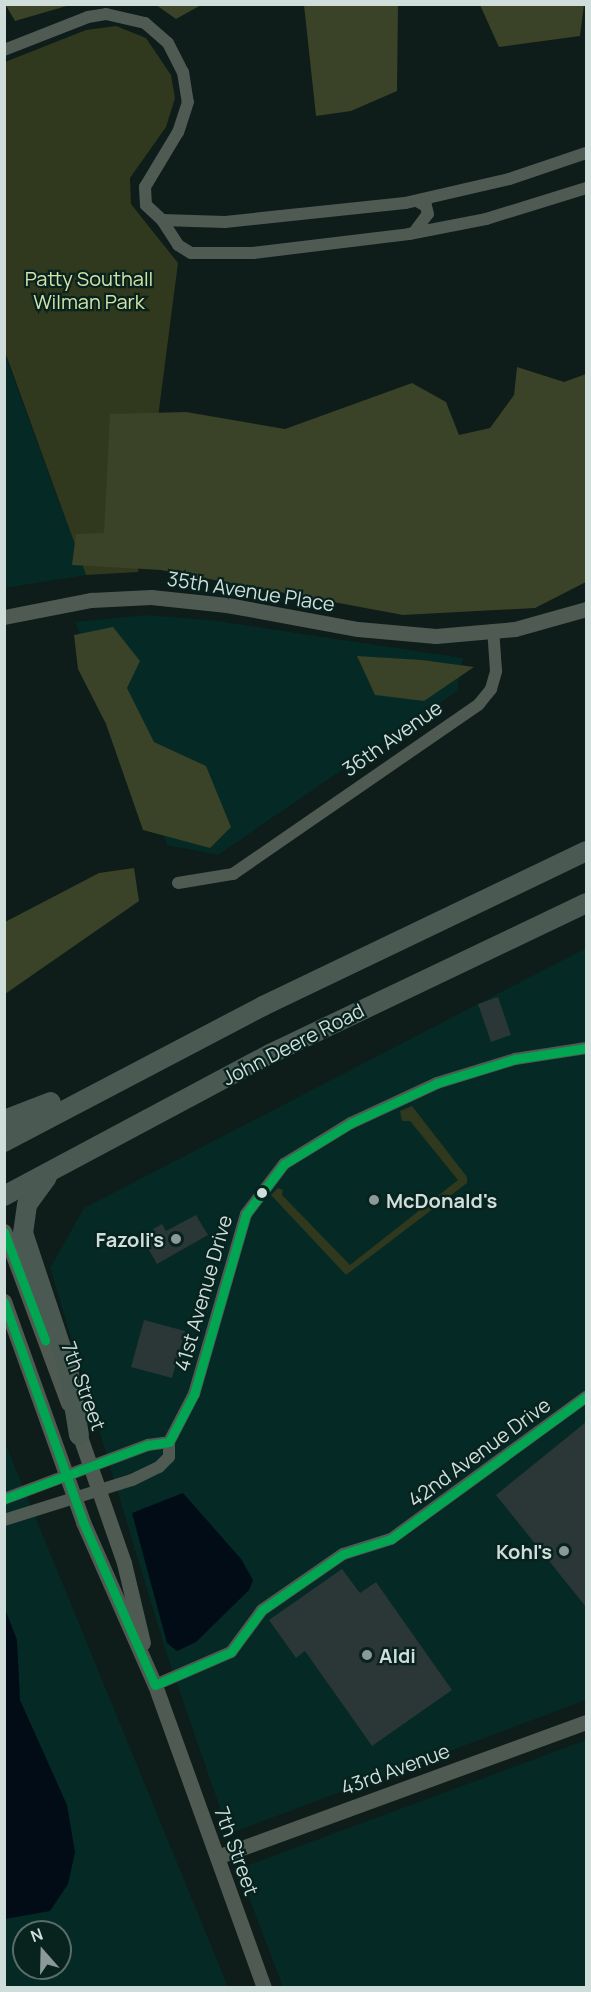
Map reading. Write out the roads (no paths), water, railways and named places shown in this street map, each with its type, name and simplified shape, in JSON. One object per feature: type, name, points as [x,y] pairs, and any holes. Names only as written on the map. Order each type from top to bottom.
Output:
[{"type":"highway","points":[[4,1142],[288,993],[586,851]]},
{"type":"highway","name":"John Deere Road","points":[[4,1196],[270,1054],[586,903]]},
{"type":"highway","points":[[4,1120],[36,1110],[183,1033],[288,993]]},
{"type":"highway","points":[[55,1168],[27,1204],[22,1233],[68,1368],[79,1435]]},
{"type":"street","points":[[4,50],[88,17],[106,14],[145,23],[168,43],[183,72],[188,102],[178,132],[146,187],[146,205],[162,220],[178,245],[201,254],[322,247],[409,234],[486,219],[586,188]]},
{"type":"street","points":[[162,220],[225,222],[318,215],[417,201],[509,179],[586,153]]},
{"type":"street","points":[[409,234],[427,221],[426,206],[417,201]]},
{"type":"street","name":"35th Avenue Place","points":[[4,617],[91,600],[151,597],[227,605],[396,634],[493,632]]},
{"type":"street","points":[[493,632],[586,609]]},
{"type":"street","name":"36th Avenue","points":[[177,883],[233,874],[479,704],[491,689],[496,671],[493,632]]},
{"type":"street","name":"41st Avenue Drive","points":[[4,1520],[159,1467],[169,1457],[169,1442],[194,1394],[246,1214],[284,1164],[351,1123],[437,1083],[515,1059],[586,1048]]},
{"type":"street","name":"7th Street","points":[[4,1231],[99,1489],[139,1616],[145,1660]]},
{"type":"street","name":"7th Street","points":[[4,1301],[74,1496],[155,1685],[264,1988]]},
{"type":"street","name":"42nd Avenue Drive","points":[[155,1685],[231,1652],[261,1610],[343,1554],[391,1539],[586,1397]]},
{"type":"street","points":[[4,1499],[90,1465],[169,1442]]},
{"type":"street","name":"43rd Avenue","points":[[217,1857],[586,1722]]},
{"type":"place","name":"McDonald's","points":[[374,1200]]},
{"type":"place","name":"Fazoli's","points":[[176,1239]]},
{"type":"place","name":"Kohl's","points":[[564,1551]]},
{"type":"place","name":"Aldi","points":[[367,1655]]},
{"type":"park label","name":"Patty Southall Wilman Park","points":[[89,290]]}]
